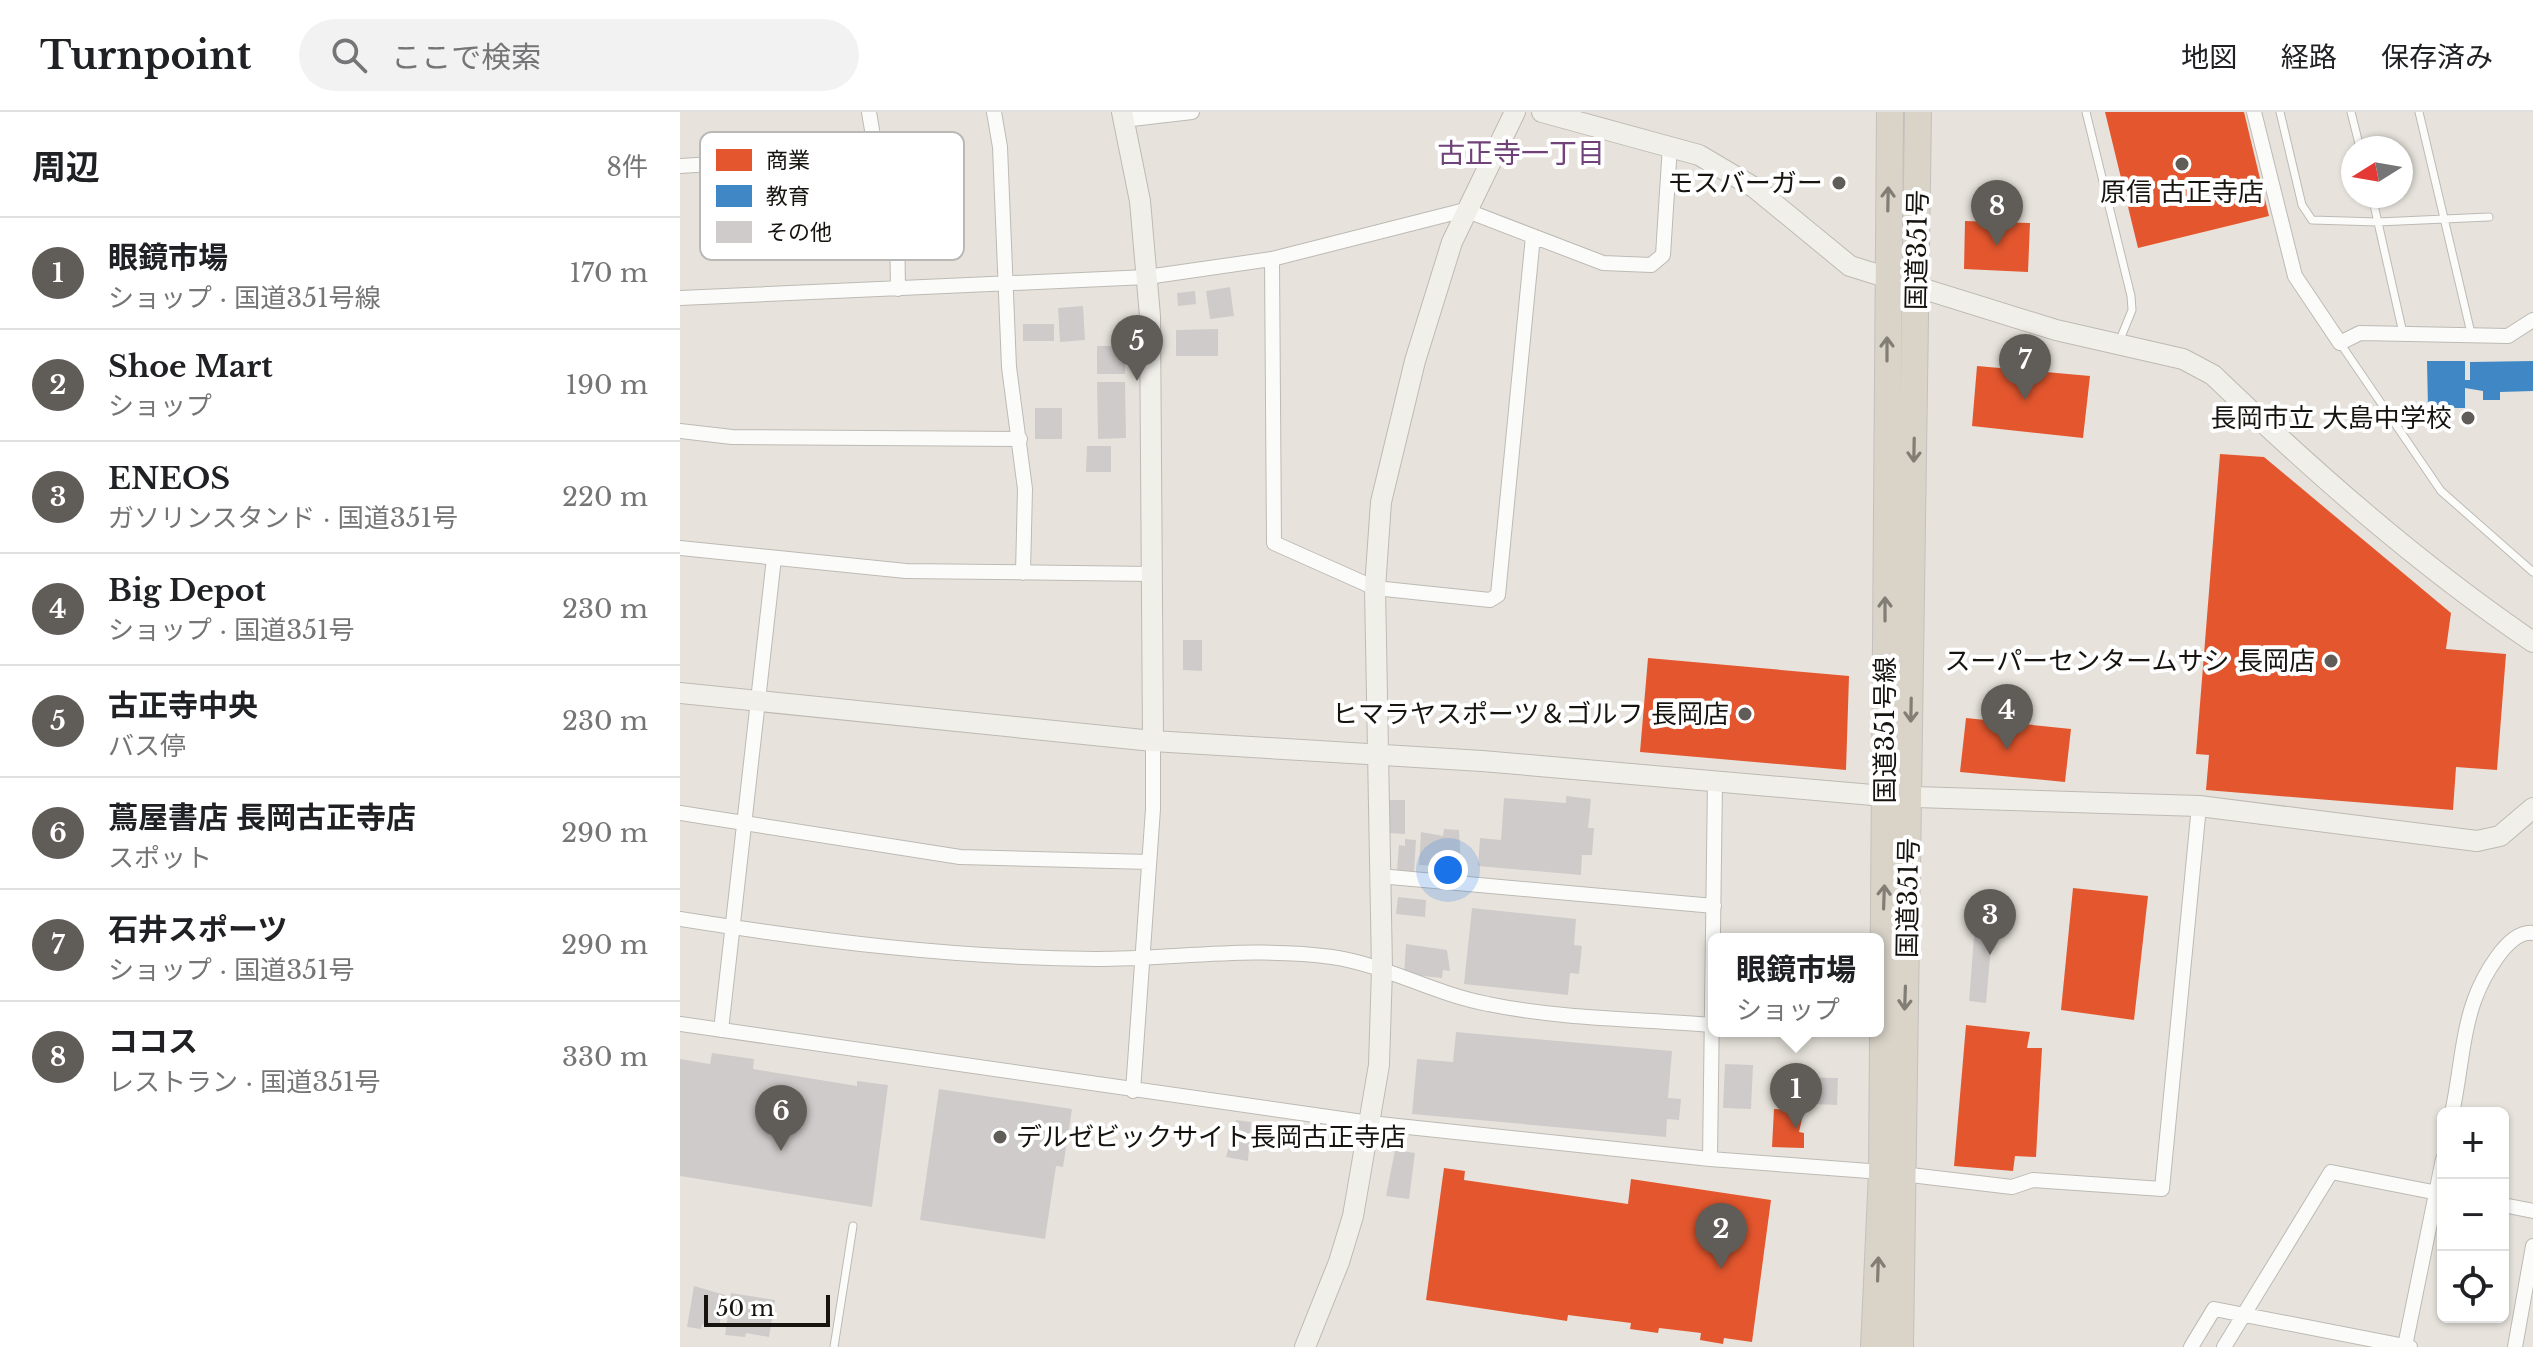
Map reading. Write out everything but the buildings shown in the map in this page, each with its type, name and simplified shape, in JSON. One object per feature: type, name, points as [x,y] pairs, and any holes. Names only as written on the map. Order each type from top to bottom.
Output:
[{"type":"highway","name":"国道351号線","points":[[1890,112],[1887,277],[1897,797]]},
{"type":"highway","name":"国道351号","points":[[1900,1347],[1892,1173],[1897,797],[1916,288],[1918,112]]},
{"type":"highway","points":[[1874,1347],[1892,1173]]},
{"type":"street","points":[[869,112],[872,132]]},
{"type":"street","points":[[994,112],[1000,147],[1009,367],[1025,489],[1023,573]]},
{"type":"street","points":[[1133,1091],[1144,958],[1153,741],[1152,364],[1140,201],[1123,116],[1192,112]]},
{"type":"street","points":[[1305,1347],[1339,1262],[1353,1216],[1379,1065],[1382,969],[1375,542],[1392,446],[1438,285],[1465,210],[1515,112]]},
{"type":"street","points":[[1542,112],[1699,155],[1755,188],[1838,259],[1916,288],[2056,330],[2183,359],[2213,375],[2330,486],[2419,559],[2533,642]]},
{"type":"street","points":[[2254,112],[2295,276],[2340,343],[2360,333],[2508,336],[2533,320]]},
{"type":"street","points":[[680,298],[1147,277],[1272,259],[1465,210],[1603,263],[1651,265],[1663,255],[1670,145]]},
{"type":"street","points":[[680,166],[700,165]]},
{"type":"street","points":[[1272,259],[1274,543],[1375,588],[1490,600],[1498,595],[1533,236]]},
{"type":"street","points":[[898,260],[898,289]]},
{"type":"street","points":[[680,431],[732,437],[1020,439]]},
{"type":"street","points":[[680,548],[906,571],[1152,574]]},
{"type":"street","points":[[721,1030],[735,928],[774,558]]},
{"type":"street","points":[[680,693],[1153,741],[1378,754],[1897,797],[2199,806],[2477,841],[2500,836],[2533,808]]},
{"type":"street","points":[[1713,933],[1715,781]]},
{"type":"street","points":[[680,1024],[1370,1123],[2012,1187],[2033,1180],[2162,1189],[2199,806]]},
{"type":"street","points":[[680,813],[960,857],[1149,862]]},
{"type":"street","points":[[1379,876],[1714,906]]},
{"type":"street","points":[[680,919],[916,951],[1144,958],[1275,954],[1332,957],[1382,969],[1455,996],[1512,1009],[1708,1025]]},
{"type":"street","points":[[2453,1107],[2473,1003],[2511,940],[2525,932],[2533,933]]},
{"type":"street","points":[[1710,1159],[1711,1037]]},
{"type":"street","points":[[2224,1347],[2331,1172],[2437,1192]]},
{"type":"street","points":[[2509,1206],[2533,1211]]},
{"type":"street","points":[[2191,1347],[2214,1309],[2408,1346],[2437,1207]]},
{"type":"street","points":[[2515,1347],[2533,1246]]},
{"type":"lane","points":[[2086,112],[2131,296],[2132,310],[2119,343]]},
{"type":"lane","points":[[2280,112],[2302,205],[2312,220],[2378,222],[2489,217]]},
{"type":"lane","points":[[2351,112],[2357,136]]},
{"type":"lane","points":[[2419,112],[2471,333]]},
{"type":"lane","points":[[2375,208],[2403,333]]},
{"type":"lane","points":[[2340,343],[2441,491],[2533,572]]},
{"type":"lane","points":[[834,1347],[853,1226]]},
{"type":"place","name":"原信 古正寺店","points":[[2182,164]]},
{"type":"place","name":"モスバーガー","points":[[1839,183]]},
{"type":"place","name":"ココス","points":[[1997,246]]},
{"type":"place","name":"古正寺中央","points":[[1137,381]]},
{"type":"place","name":"石井スポーツ","points":[[2025,400]]},
{"type":"place","name":"長岡市立 大島中学校","points":[[2468,418]]},
{"type":"place","name":"スーパーセンタームサシ 長岡店","points":[[2331,661]]},
{"type":"place","name":"ヒマラヤスポーツ＆ゴルフ 長岡店","points":[[1745,714]]},
{"type":"place","name":"Big Depot","points":[[2007,750]]},
{"type":"place","name":"ENEOS","points":[[1990,955]]},
{"type":"place","name":"眼鏡市場","points":[[1796,1129]]},
{"type":"place","name":"デルゼビックサイト長岡古正寺店","points":[[1000,1137]]},
{"type":"place","name":"蔦屋書店 長岡古正寺店","points":[[781,1151]]},
{"type":"place","name":"Shoe Mart","points":[[1721,1269]]},
{"type":"district","name":"古正寺一丁目","points":[[1521,153]]}]
